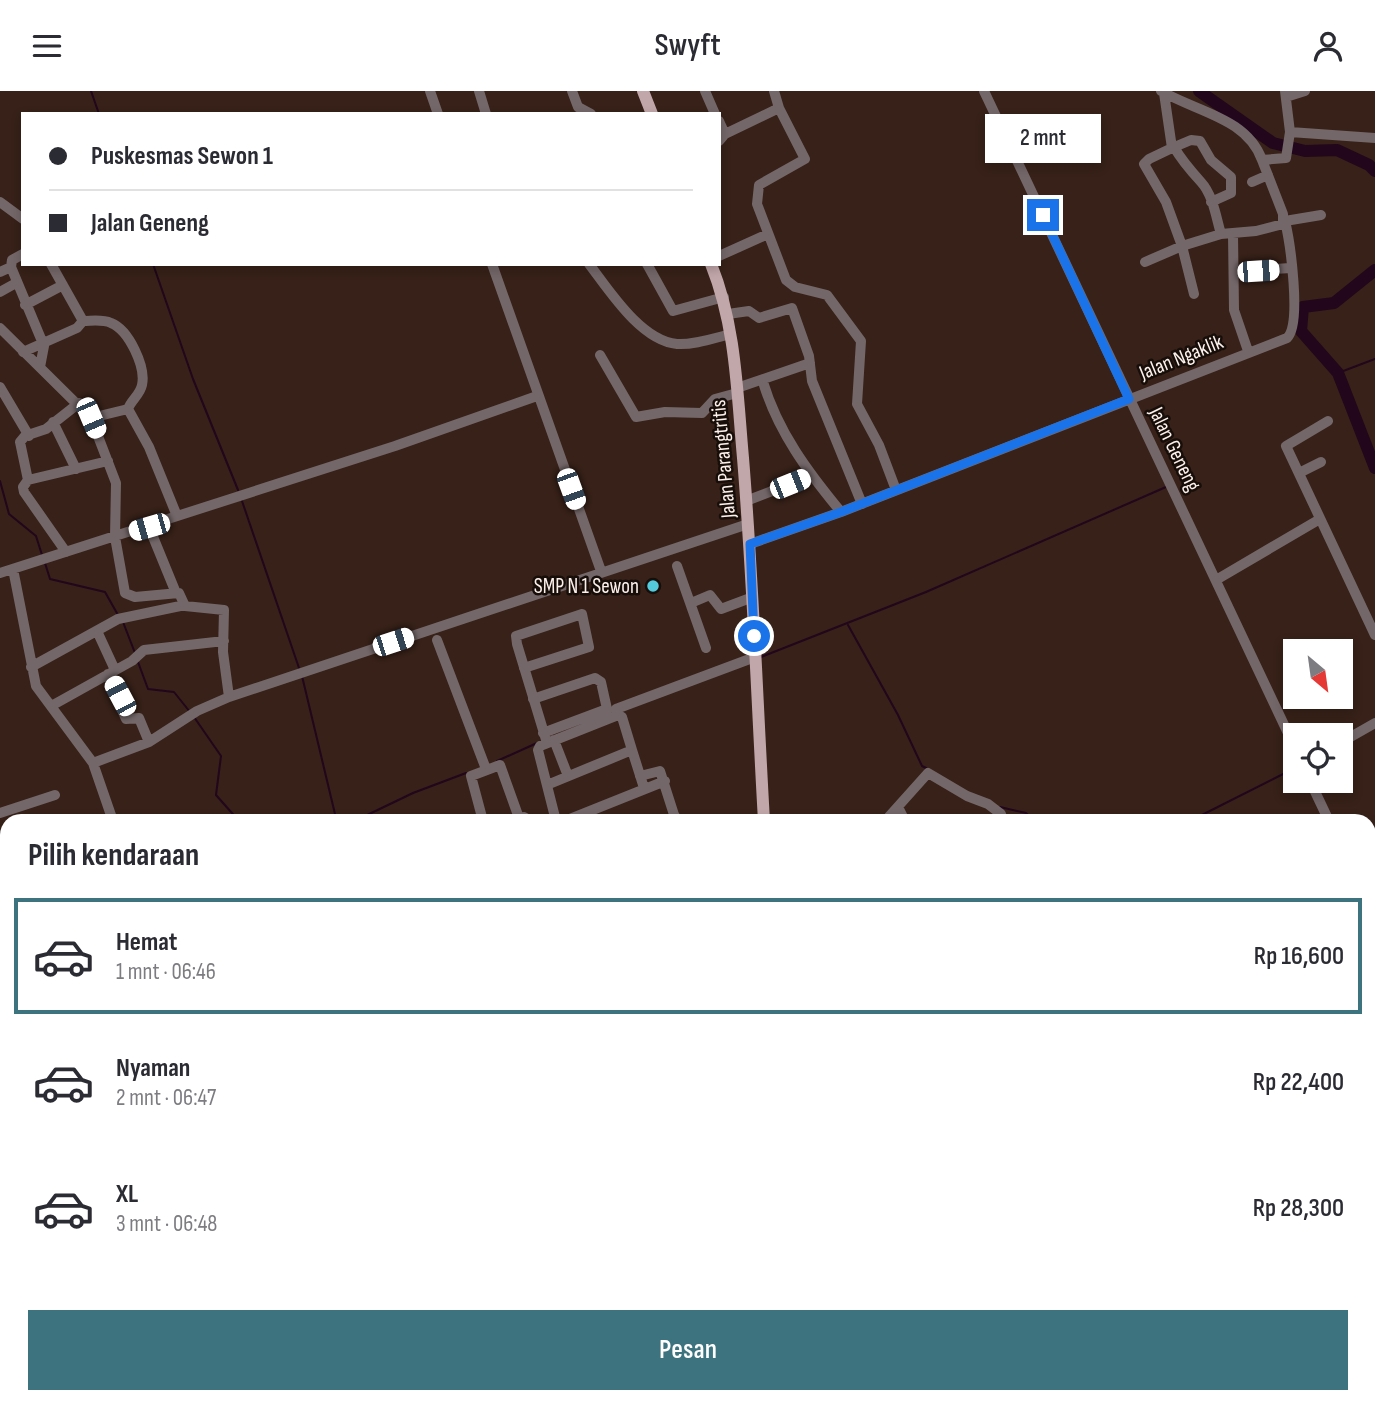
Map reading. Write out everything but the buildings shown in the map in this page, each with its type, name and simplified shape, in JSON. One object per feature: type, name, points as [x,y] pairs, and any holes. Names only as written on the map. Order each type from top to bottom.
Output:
[{"type":"main road","points":[[643,91],[651,112]]},
{"type":"main road","name":"Jalan Parangtritis","points":[[712,266],[728,314],[737,391],[750,544],[763,814]]},
{"type":"street","points":[[430,91],[437,112]]},
{"type":"street","points":[[479,91],[485,112]]},
{"type":"street","points":[[572,91],[578,107],[587,112]]},
{"type":"street","points":[[774,91],[779,108],[805,159],[757,188],[757,204],[786,280],[795,286],[827,295],[859,337],[862,346],[857,404],[878,445],[896,490]]},
{"type":"street","points":[[1262,160],[1283,160],[1290,134],[1286,94],[1305,91]]},
{"type":"street","points":[[707,92],[714,112]]},
{"type":"street","name":"Jalan Geneng","points":[[988,92],[1129,399],[1283,723]]},
{"type":"street","points":[[1162,92],[1173,148],[1193,177],[1201,182],[1211,202],[1221,234]]},
{"type":"street","points":[[1162,92],[1201,109],[1250,136],[1262,160],[1291,244],[1290,268],[1236,271]]},
{"type":"street","points":[[722,138],[779,108]]},
{"type":"street","points":[[1290,134],[1375,138]]},
{"type":"street","points":[[1194,294],[1182,246],[1166,202],[1144,164],[1149,159],[1191,140],[1200,141],[1211,160],[1231,177],[1231,193],[1211,202]]},
{"type":"street","points":[[1252,182],[1268,175]]},
{"type":"street","points":[[0,202],[21,218]]},
{"type":"street","points":[[1145,262],[1182,246],[1221,234],[1279,226],[1285,221],[1321,215]]},
{"type":"street","points":[[721,255],[768,234]]},
{"type":"street","points":[[1233,234],[1236,323],[1248,351]]},
{"type":"street","points":[[21,255],[12,260],[10,267],[42,342],[44,351],[40,367]]},
{"type":"street","points":[[52,266],[83,321]]},
{"type":"street","points":[[493,266],[601,571]]},
{"type":"street","points":[[590,266],[617,305],[662,340],[688,344],[731,334]]},
{"type":"street","points":[[649,266],[673,311],[724,297]]},
{"type":"street","points":[[0,272],[10,267]]},
{"type":"street","name":"Jalan Ngaklik","points":[[750,544],[862,504],[1287,338],[1292,331],[1290,268]]},
{"type":"street","points":[[0,292],[16,283]]},
{"type":"street","points":[[25,305],[63,285]]},
{"type":"street","points":[[728,314],[749,311],[759,318],[792,308],[820,403],[862,504]]},
{"type":"street","points":[[23,352],[77,328],[83,321]]},
{"type":"street","points":[[83,321],[114,324],[134,352],[142,373],[142,385],[128,409],[91,418]]},
{"type":"street","points":[[0,328],[79,403],[91,418],[117,487],[115,537],[125,593],[135,597],[176,593],[182,595],[185,605]]},
{"type":"street","points":[[600,355],[636,417],[665,412],[702,414],[716,399],[810,363]]},
{"type":"street","points":[[763,382],[774,416],[811,476],[841,512]]},
{"type":"street","points":[[0,387],[29,436]]},
{"type":"street","points":[[0,573],[149,527],[537,396]]},
{"type":"street","points":[[28,479],[20,442],[40,433],[79,403]]},
{"type":"street","points":[[128,409],[153,456],[177,516]]},
{"type":"street","points":[[1328,421],[1286,446],[1375,635]]},
{"type":"street","points":[[53,422],[76,469]]},
{"type":"street","points":[[66,552],[24,492],[24,484],[28,479],[108,461]]},
{"type":"street","points":[[1299,473],[1321,462]]},
{"type":"street","points":[[746,501],[811,476]]},
{"type":"street","points":[[1216,580],[1320,519]]},
{"type":"street","points":[[93,763],[149,742],[193,714],[229,697],[748,524]]},
{"type":"street","points":[[149,527],[176,593]]},
{"type":"street","points":[[677,566],[706,648]]},
{"type":"street","points":[[13,569],[36,686],[53,705],[93,763],[111,814]]},
{"type":"street","points":[[691,603],[710,595],[721,609],[752,597]]},
{"type":"street","points":[[31,667],[121,618],[185,605],[224,610],[229,697]]},
{"type":"street","points":[[524,668],[589,647],[582,614],[518,634],[516,640],[524,668],[533,699],[547,738],[568,776]]},
{"type":"street","points":[[97,631],[126,719],[139,718],[149,742]]},
{"type":"street","points":[[437,640],[485,766]]},
{"type":"street","points":[[53,705],[136,658],[144,650],[224,641]]},
{"type":"street","points":[[616,709],[755,657]]},
{"type":"street","points":[[533,699],[595,678],[600,680],[607,709],[547,738],[538,750],[554,814]]},
{"type":"street","points":[[547,738],[618,715],[622,717],[644,788]]},
{"type":"street","points":[[1353,736],[1375,723]]},
{"type":"street","points":[[547,785],[632,750]]},
{"type":"street","points":[[481,814],[470,777],[485,766],[502,766],[514,814]]},
{"type":"street","points":[[640,776],[657,770],[665,781],[674,814]]},
{"type":"street","points":[[892,814],[928,773],[995,809],[998,814]]},
{"type":"street","points":[[588,814],[665,781]]},
{"type":"street","points":[[1316,793],[1326,814]]},
{"type":"street","points":[[0,813],[55,796]]},
{"type":"street","points":[[898,807],[902,814]]},
{"type":"waterway","points":[[91,91],[98,112]]},
{"type":"waterway","points":[[1199,91],[1273,143],[1305,151],[1337,150],[1369,165],[1375,171]]},
{"type":"waterway","points":[[154,266],[193,379],[238,490]]},
{"type":"waterway","points":[[1375,270],[1334,303],[1303,307],[1301,331],[1338,373],[1375,468]]},
{"type":"waterway","points":[[1338,373],[1375,359]]},
{"type":"waterway","points":[[0,481],[9,514],[36,536],[42,555]]},
{"type":"waterway","points":[[761,657],[926,592],[1166,487]]},
{"type":"waterway","points":[[242,501],[299,668]]},
{"type":"waterway","points":[[45,563],[50,579],[105,592],[118,615]]},
{"type":"waterway","points":[[123,622],[135,653]]},
{"type":"waterway","points":[[848,625],[898,715],[922,766],[928,769]]},
{"type":"waterway","points":[[138,662],[148,689],[174,692],[190,712]]},
{"type":"waterway","points":[[302,676],[335,814]]},
{"type":"waterway","points":[[194,717],[221,756],[216,795],[233,814]]},
{"type":"waterway","points":[[497,761],[537,743]]},
{"type":"waterway","points":[[369,814],[413,793],[466,773]]},
{"type":"waterway","points":[[1204,814],[1283,774]]},
{"type":"waterway","points":[[1000,807],[1027,814]]},
{"type":"place","name":"SMP N 1 Sewon","points":[[653,586]]},
{"type":"route","points":[[754,636],[750,544],[841,512],[1129,399],[1043,215]]}]
